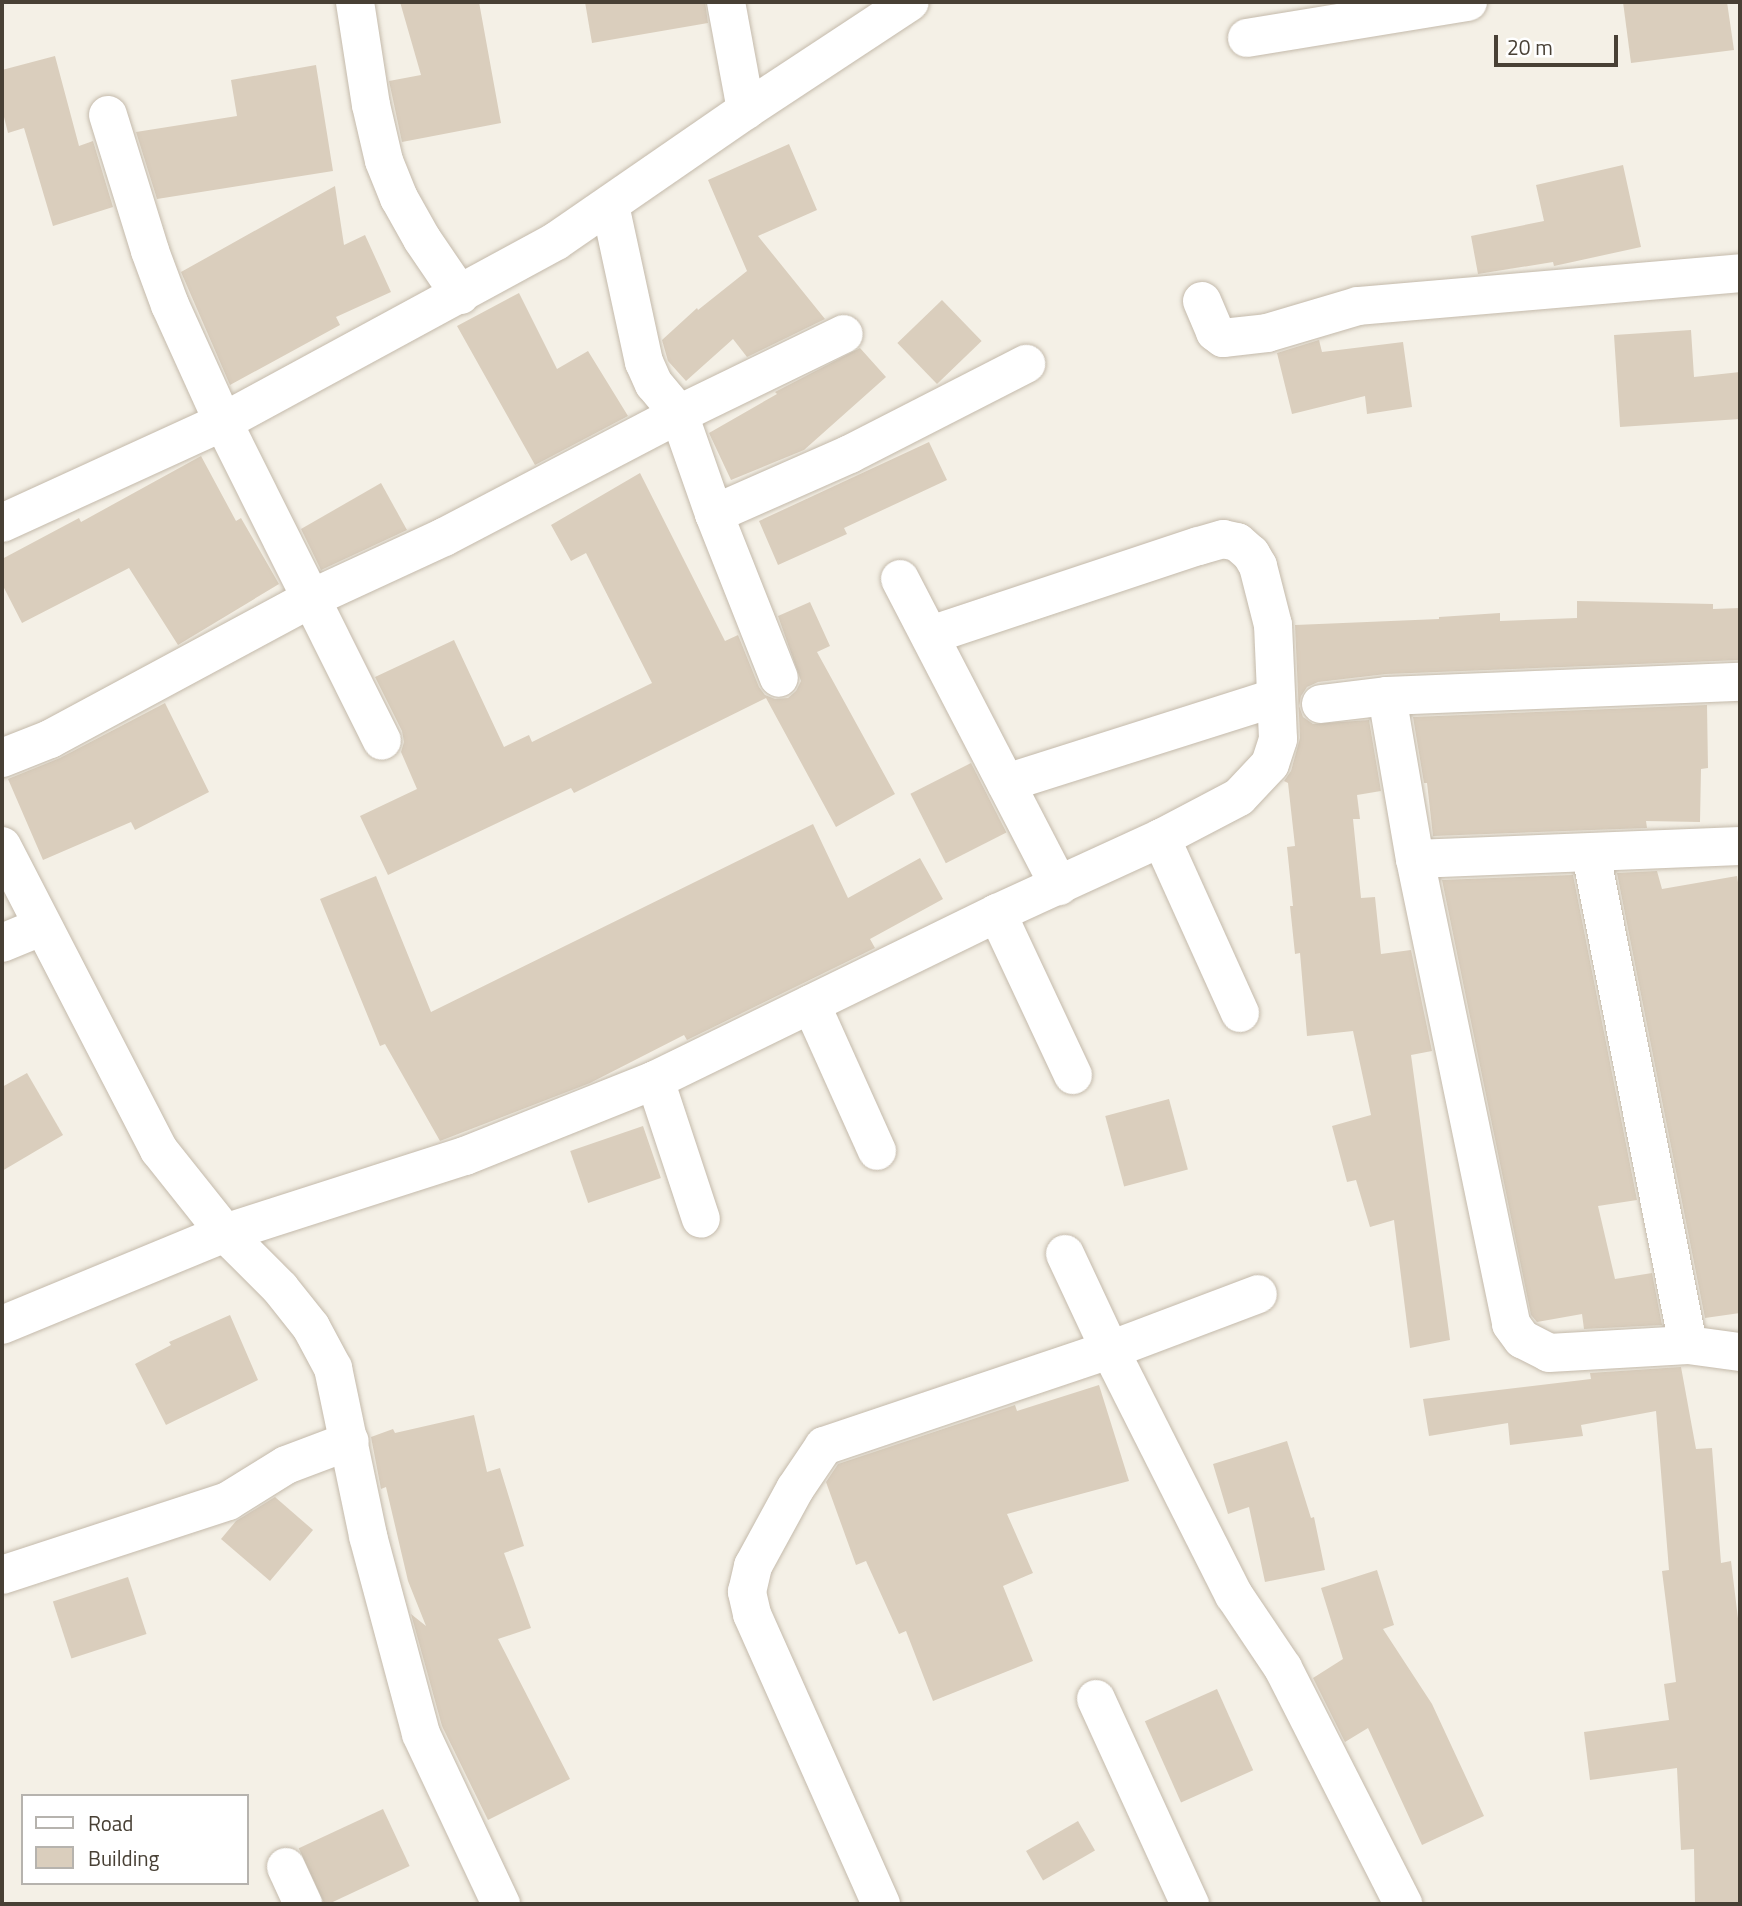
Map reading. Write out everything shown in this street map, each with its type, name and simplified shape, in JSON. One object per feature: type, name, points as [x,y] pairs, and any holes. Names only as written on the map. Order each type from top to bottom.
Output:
[{"type":"street","points":[[355,2],[370,105],[384,161],[398,198],[460,295]]},
{"type":"street","points":[[726,2],[746,110]]},
{"type":"street","points":[[2,523],[223,422],[556,241],[746,110],[910,2]]},
{"type":"street","points":[[1247,38],[1468,2]]},
{"type":"street","points":[[108,115],[154,261],[223,422],[382,741]]},
{"type":"street","points":[[610,205],[644,362],[654,384],[679,414],[714,514],[779,678]]},
{"type":"street","points":[[1202,301],[1215,332],[1223,338],[1267,333],[1358,306],[1740,273]]},
{"type":"street","points":[[2,758],[50,740],[312,598],[444,537],[679,414],[844,334]]},
{"type":"street","points":[[714,514],[850,454],[1027,365]]},
{"type":"street","points":[[2,1325],[225,1233],[465,1156],[655,1080],[997,913],[1161,838],[1240,797],[1270,764],[1278,740],[1274,698],[1273,625],[1258,566],[1237,542],[1223,539],[931,635]]},
{"type":"street","points":[[900,579],[1059,886]]},
{"type":"street","points":[[1321,704],[1387,696],[1740,686]]},
{"type":"street","points":[[1387,696],[1415,859],[1511,1324],[1522,1339],[1549,1353],[1688,1345],[1739,1360]]},
{"type":"street","points":[[1006,783],[1274,698]]},
{"type":"street","points":[[1161,838],[1240,1013]]},
{"type":"street","points":[[2,846],[159,1150],[225,1233],[281,1288],[311,1326],[333,1367],[351,1441],[368,1536],[421,1734],[501,1904]]},
{"type":"street","points":[[1415,859],[1591,855],[1740,846]]},
{"type":"street","points":[[1591,855],[1688,1345]]},
{"type":"street","points":[[997,913],[1073,1075]]},
{"type":"street","points":[[2,943],[43,926]]},
{"type":"street","points":[[811,1004],[877,1152]]},
{"type":"street","points":[[655,1080],[701,1219]]},
{"type":"street","points":[[1065,1254],[1110,1350],[1234,1595],[1283,1668],[1403,1904]]},
{"type":"street","points":[[881,1904],[752,1614],[747,1592],[753,1566],[795,1489],[824,1446],[1110,1350],[1258,1294]]},
{"type":"street","points":[[2,1575],[228,1501],[286,1465],[351,1441]]},
{"type":"street","points":[[1096,1699],[1190,1904]]},
{"type":"street","points":[[286,1867],[303,1904]]},
{"type":"building","points":[[400,2],[479,2],[501,123],[402,142],[389,81],[421,75]]},
{"type":"building","points":[[585,2],[705,2],[708,23],[592,43]]},
{"type":"building","points":[[1623,2],[1727,2],[1734,50],[1631,63]]},
{"type":"building","points":[[55,56],[79,146],[93,141],[113,207],[53,226],[24,128],[8,133],[2,109],[2,70]]},
{"type":"building","points":[[316,65],[333,171],[157,199],[136,132],[237,116],[231,80]]},
{"type":"building","points":[[789,144],[817,210],[758,236],[825,319],[747,357],[733,339],[686,381],[668,361],[662,340],[697,308],[698,310],[747,271],[708,180]]},
{"type":"building","points":[[1623,165],[1641,247],[1554,266],[1553,262],[1478,274],[1471,236],[1544,221],[1536,185]]},
{"type":"building","points":[[335,186],[344,245],[365,235],[391,292],[336,317],[340,325],[230,385],[181,272]]},
{"type":"building","points":[[519,293],[557,369],[588,351],[628,416],[535,465],[457,326]]},
{"type":"building","points":[[942,300],[982,341],[937,384],[897,343]]},
{"type":"building","points":[[1691,330],[1694,377],[1740,372],[1740,419],[1620,427],[1614,335]]},
{"type":"building","points":[[1319,340],[1322,352],[1403,342],[1412,407],[1367,414],[1365,396],[1292,414],[1277,353]]},
{"type":"building","points":[[860,348],[886,377],[804,450],[731,480],[709,433],[777,394],[775,392]]},
{"type":"building","points":[[929,442],[947,480],[844,528],[847,534],[778,565],[759,521]]},
{"type":"building","points":[[201,456],[236,521],[241,518],[279,584],[178,645],[129,568],[22,623],[2,584],[2,559],[79,518],[81,522]]},
{"type":"building","points":[[640,473],[725,641],[738,635],[759,687],[765,695],[775,699],[788,698],[796,691],[801,681],[778,616],[810,602],[830,646],[817,652],[895,794],[836,827],[766,698],[574,793],[571,788],[388,875],[360,816],[417,789],[401,752],[404,742],[402,731],[375,677],[454,640],[504,747],[529,735],[532,742],[652,683],[586,553],[571,561],[551,525]]},
{"type":"building","points":[[381,483],[407,530],[321,570],[301,529]]},
{"type":"building","points":[[1577,601],[1713,604],[1713,609],[1740,608],[1740,660],[1386,674],[1318,682],[1307,687],[1301,696],[1299,706],[1303,717],[1313,724],[1369,720],[1381,791],[1357,795],[1360,819],[1353,819],[1361,898],[1375,897],[1381,954],[1411,950],[1432,1051],[1411,1055],[1450,1340],[1410,1348],[1394,1220],[1370,1227],[1356,1180],[1347,1182],[1332,1126],[1371,1115],[1353,1031],[1307,1036],[1300,953],[1295,954],[1290,906],[1293,906],[1287,847],[1295,846],[1288,783],[1284,781],[1291,771],[1300,738],[1295,625],[1439,619],[1500,613],[1500,621],[1577,618]]},
{"type":"building","points":[[165,703],[209,792],[135,830],[131,822],[43,860],[8,779],[60,758]]},
{"type":"building","points":[[1707,705],[1708,768],[1701,769],[1700,822],[1646,821],[1647,828],[1433,836],[1427,783],[1424,783],[1413,717]]},
{"type":"building","points":[[971,763],[1006,832],[946,863],[910,794]]},
{"type":"building","points":[[813,824],[848,898],[920,858],[943,899],[870,939],[875,948],[687,1040],[684,1035],[590,1083],[440,1141],[385,1044],[380,1046],[320,899],[376,876],[431,1012]]},
{"type":"building","points":[[1657,871],[1662,889],[1737,876],[1740,895],[1740,1313],[1705,1318],[1617,873]]},
{"type":"building","points":[[1573,875],[1637,1200],[1598,1206],[1615,1279],[1652,1273],[1662,1325],[1584,1329],[1582,1314],[1537,1322],[1531,1315],[1442,880]]},
{"type":"building","points":[[27,1073],[63,1135],[2,1171],[2,1087]]},
{"type":"building","points":[[1169,1099],[1188,1170],[1124,1187],[1105,1116]]},
{"type":"building","points":[[643,1126],[661,1178],[588,1203],[570,1151]]},
{"type":"building","points":[[230,1315],[258,1380],[166,1425],[135,1364],[171,1345],[169,1342]]},
{"type":"building","points":[[1681,1367],[1696,1449],[1712,1448],[1721,1563],[1731,1561],[1740,1635],[1740,1904],[1695,1904],[1694,1849],[1681,1850],[1677,1768],[1590,1780],[1584,1732],[1669,1720],[1664,1684],[1676,1682],[1662,1571],[1669,1570],[1656,1411],[1581,1425],[1583,1436],[1510,1445],[1508,1423],[1429,1436],[1423,1399],[1591,1379],[1590,1373]]},
{"type":"building","points":[[1099,1385],[1129,1481],[1007,1514],[1033,1573],[1003,1586],[1033,1661],[933,1701],[906,1631],[899,1634],[866,1561],[856,1565],[826,1482],[838,1464],[1015,1405],[1017,1411]]},
{"type":"building","points":[[474,1415],[487,1472],[500,1468],[524,1546],[504,1553],[531,1628],[498,1639],[570,1779],[488,1820],[442,1726],[411,1614],[426,1626],[408,1581],[386,1487],[381,1489],[371,1437],[393,1429],[395,1433]]},
{"type":"building","points":[[1287,1441],[1311,1518],[1314,1517],[1325,1570],[1265,1582],[1249,1507],[1228,1514],[1213,1464]]},
{"type":"building","points":[[275,1497],[313,1530],[270,1581],[221,1539],[236,1521]]},
{"type":"building","points":[[1377,1570],[1394,1625],[1383,1629],[1432,1704],[1484,1816],[1422,1845],[1368,1728],[1345,1742],[1313,1678],[1343,1659],[1321,1588]]},
{"type":"building","points":[[128,1577],[147,1634],[71,1658],[53,1601]]},
{"type":"building","points":[[1217,1689],[1253,1770],[1181,1802],[1145,1721]]},
{"type":"building","points":[[383,1809],[410,1866],[325,1904],[299,1848]]},
{"type":"building","points":[[1078,1821],[1095,1850],[1043,1880],[1026,1851]]}]
